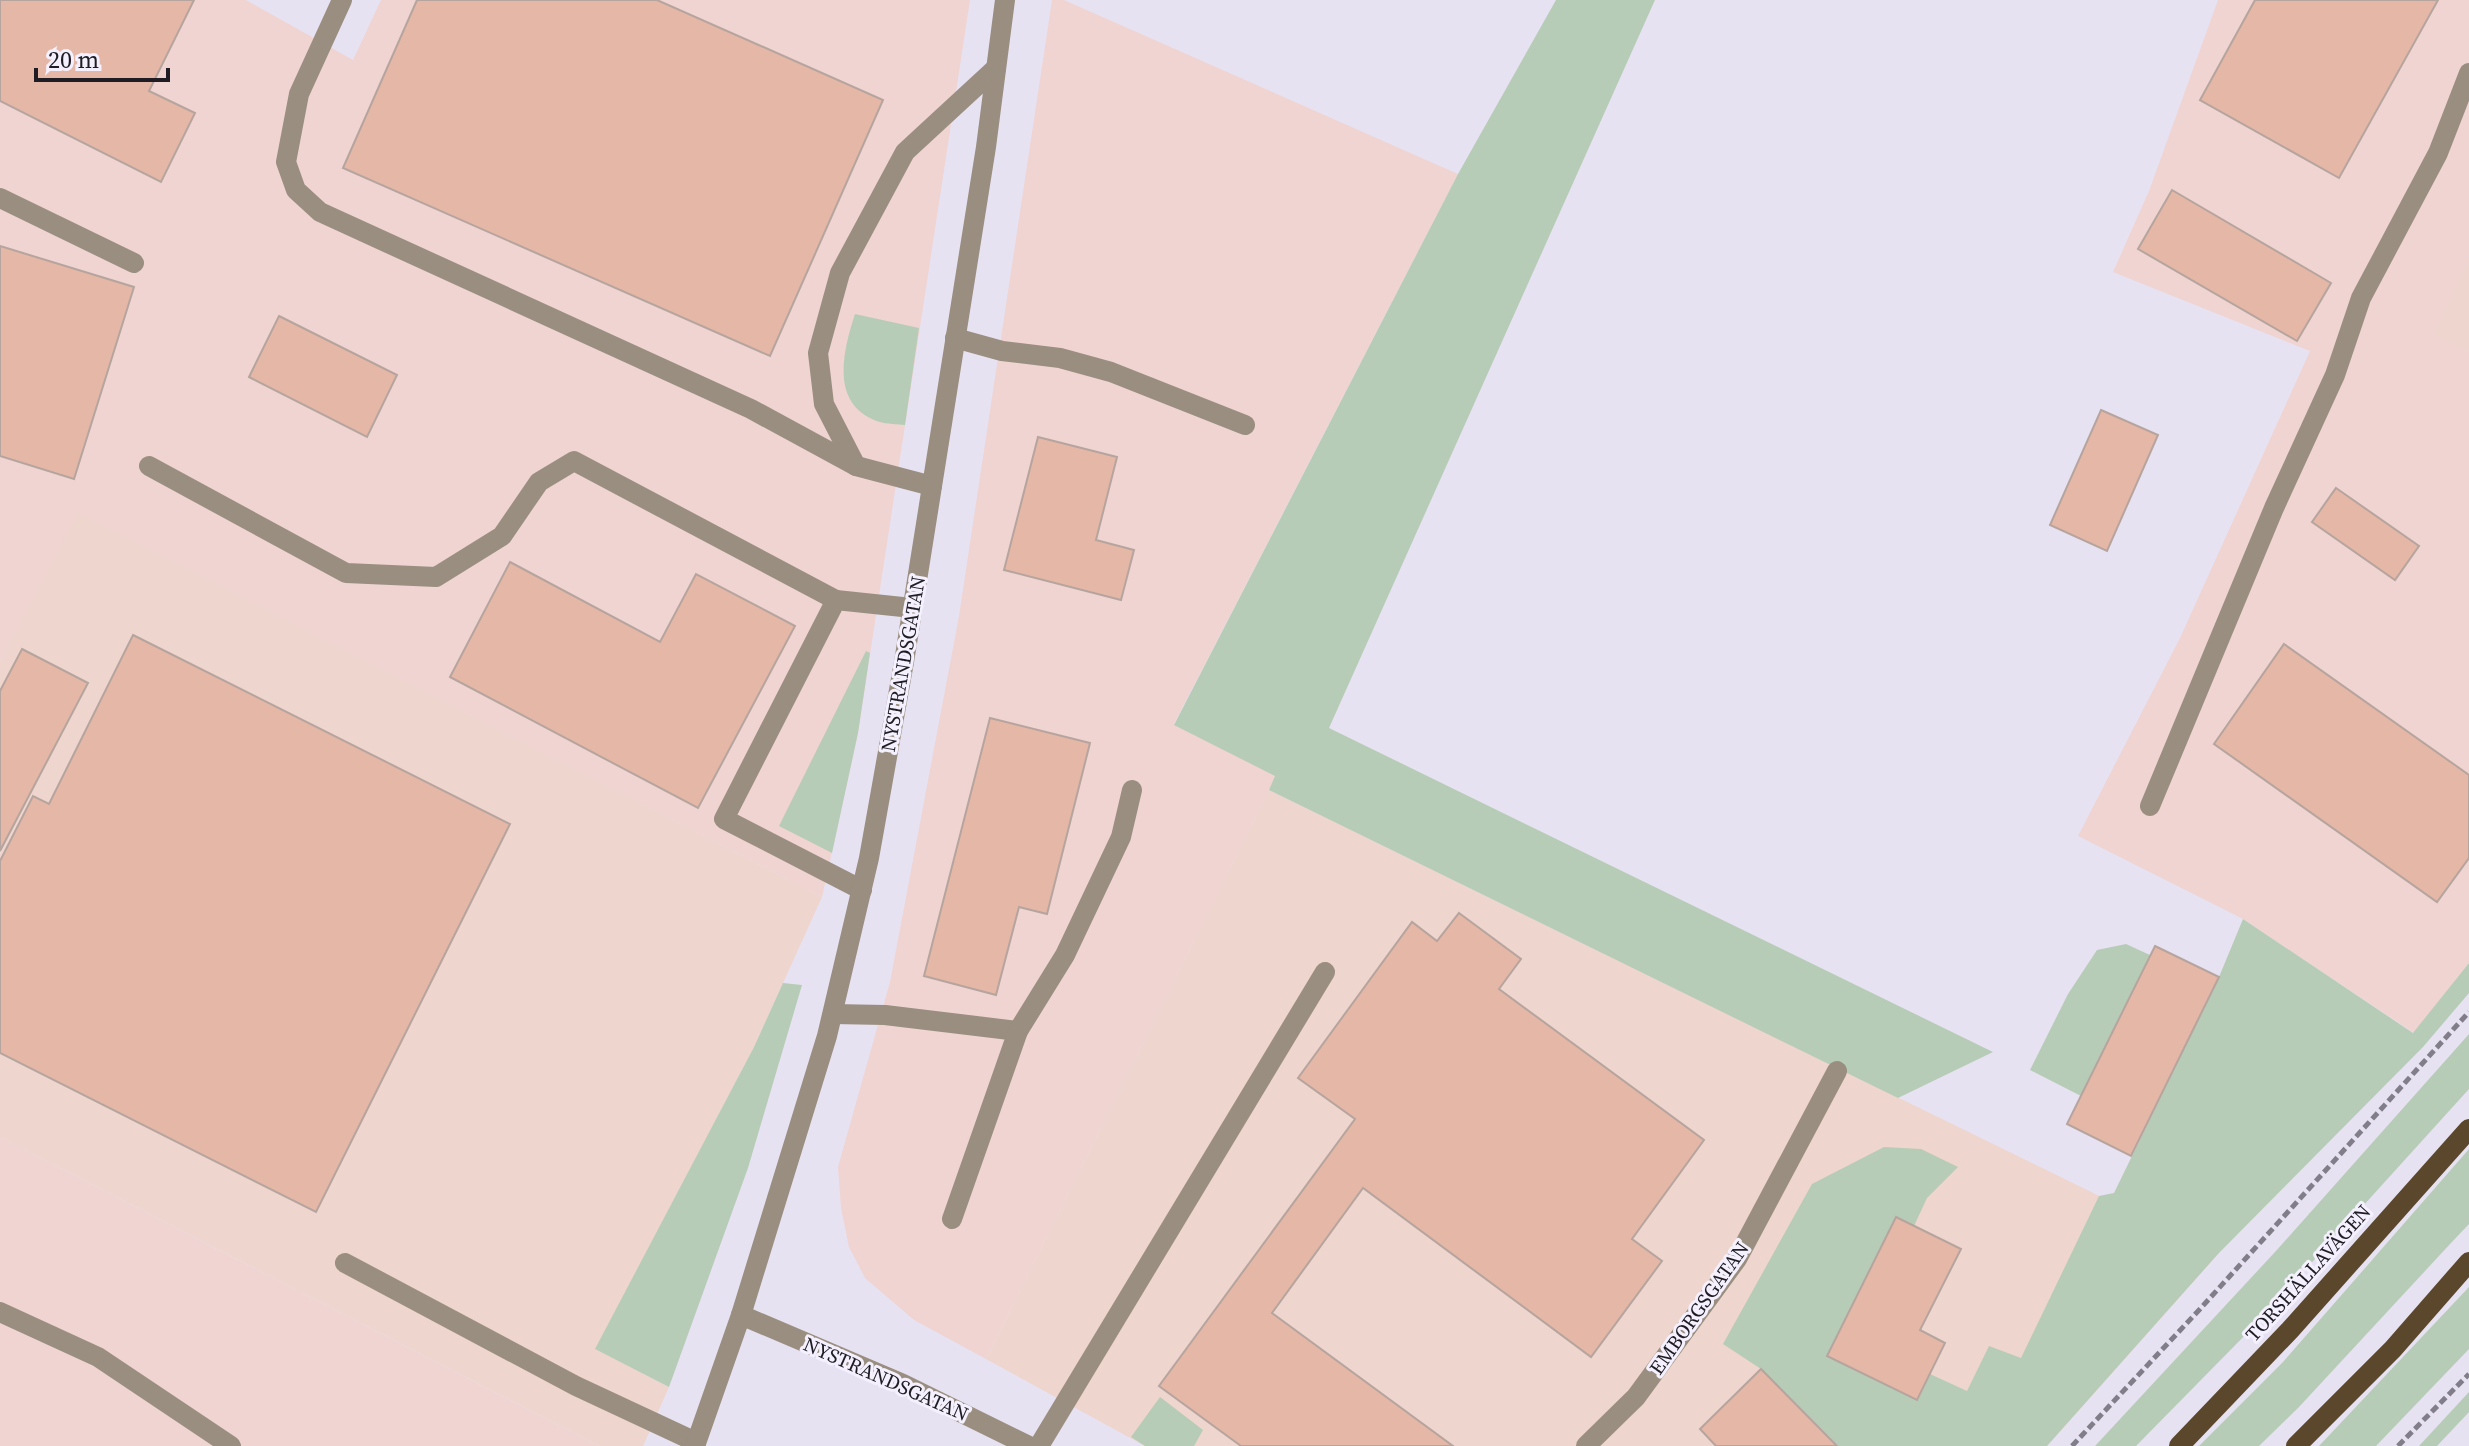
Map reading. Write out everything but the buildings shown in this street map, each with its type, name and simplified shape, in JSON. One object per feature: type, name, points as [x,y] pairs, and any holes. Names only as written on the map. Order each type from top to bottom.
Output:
[{"type":"main road","name":"TORSHÄLLAVÄGEN","points":[[2179,1446],[2290,1330],[2469,1129]]},
{"type":"main road","points":[[2296,1446],[2393,1349],[2469,1262]]},
{"type":"street","points":[[342,0],[299,94],[286,162],[296,190],[320,212],[751,409],[856,466],[932,486]]},
{"type":"street","name":"NYSTRANDSGATAN","points":[[695,1444],[741,1315],[833,1014],[862,890],[932,486],[1005,0]]},
{"type":"street","points":[[856,466],[824,404],[818,353],[840,273],[905,152],[996,68]]},
{"type":"street","points":[[2150,806],[2274,508],[2335,375],[2361,298],[2438,153],[2469,73]]},
{"type":"street","points":[[0,198],[134,263]]},
{"type":"street","points":[[955,338],[1002,351],[1060,358],[1111,372],[1245,425]]},
{"type":"street","points":[[149,466],[346,573],[436,577],[502,536],[539,482],[574,461],[836,600],[912,608]]},
{"type":"street","points":[[836,600],[724,819],[862,890]]},
{"type":"street","points":[[952,1219],[1018,1031],[1065,955],[1121,837],[1132,790]]},
{"type":"street","points":[[1039,1446],[1325,972]]},
{"type":"street","points":[[833,1014],[885,1015],[1018,1031]]},
{"type":"street","name":"EMBORGSGATAN","points":[[1586,1446],[1636,1397],[1737,1259],[1837,1071]]},
{"type":"street","points":[[345,1263],[576,1386],[695,1444]]},
{"type":"street","points":[[0,1312],[98,1357],[231,1446]]},
{"type":"street","name":"NYSTRANDSGATAN","points":[[741,1315],[903,1384],[1029,1446]]},
{"type":"path","points":[[2072,1446],[2469,1012]]},
{"type":"path","points":[[2398,1446],[2469,1374]]},
{"type":"shaded area","points":[[0,0],[246,0],[353,60],[381,0],[970,0],[858,733],[822,897],[78,512],[0,661]]},
{"type":"shaded area","points":[[1052,0],[1064,0],[1458,174],[1174,724],[1276,776],[986,1359],[914,1320],[865,1278],[849,1247],[841,1208],[838,1167],[890,982],[959,616]]},
{"type":"shaded area","points":[[2218,0],[2469,0],[2469,256],[2434,335],[2469,352],[2469,963],[2414,1033],[2243,919],[2078,836],[2180,638],[2310,351],[2113,272],[2149,191]]},
{"type":"shaded area","points":[[2469,256],[2469,352],[2433,335]]},
{"type":"shaded area","points":[[77,511],[822,897],[754,1047],[596,1349],[669,1387],[643,1446],[599,1446],[0,1137],[0,661]]},
{"type":"shaded area","points":[[1269,790],[2218,1254],[2047,1446],[1145,1446],[986,1359]]},
{"type":"shaded area","points":[[0,1137],[556,1424],[599,1446],[0,1446]]},
{"type":"green space","points":[[1556,0],[1655,0],[1329,728],[1993,1052],[1898,1098],[1269,790],[1275,776],[1174,725],[1458,174]]},
{"type":"green space","points":[[855,314],[919,328],[905,425],[880,422],[864,414],[853,404],[847,391],[844,360]]},
{"type":"green space","points":[[866,651],[870,653],[858,733],[832,853],[779,826]]},
{"type":"green space","points":[[2243,919],[2413,1033],[2469,963],[2469,993],[2423,1047],[2218,1254],[2047,1446],[1837,1446],[1761,1369],[1723,1344],[1812,1184],[1884,1147],[1921,1149],[1958,1167],[1927,1198],[1914,1226],[1896,1218],[1827,1356],[1916,1400],[1930,1374],[1967,1391],[1989,1346],[2021,1358],[2099,1196],[2114,1193],[2219,977]]},
{"type":"green space","points":[[2126,944],[2150,955],[2081,1096],[2030,1070],[2068,994],[2097,950]]},
{"type":"green space","points":[[783,983],[802,985],[748,1168],[669,1387],[595,1349],[754,1047]]},
{"type":"green space","points":[[2469,1034],[2469,1089],[2257,1323],[2136,1446],[2095,1446],[2275,1252]]},
{"type":"green space","points":[[2469,1149],[2469,1224],[2259,1446],[2199,1446],[2283,1362]]},
{"type":"green space","points":[[2469,1287],[2469,1349],[2376,1446],[2319,1446]]},
{"type":"green space","points":[[2469,1392],[2469,1412],[2437,1446],[2419,1446]]},
{"type":"green space","points":[[1160,1397],[1203,1430],[1194,1446],[1145,1446],[1131,1437]]}]
